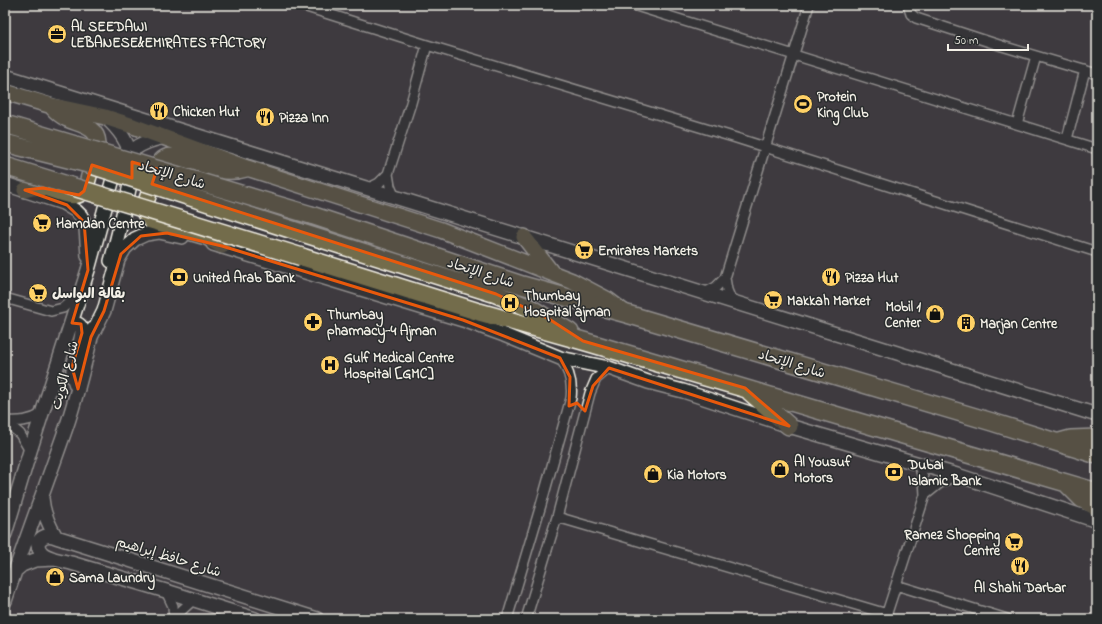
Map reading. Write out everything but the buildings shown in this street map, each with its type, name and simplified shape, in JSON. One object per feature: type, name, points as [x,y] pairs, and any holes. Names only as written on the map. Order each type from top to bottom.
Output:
[{"type":"highway","name":"شارع الإتحاد","points":[[5,124],[311,215],[522,285],[627,314],[992,422],[1097,455]]},
{"type":"highway","points":[[5,144],[88,164],[496,294],[544,316],[583,341]]},
{"type":"highway","points":[[5,166],[479,312],[745,388],[1068,485],[1097,492]]},
{"type":"highway","points":[[437,312],[458,310],[479,312]]},
{"type":"highway","points":[[745,388],[789,426]]},
{"type":"highway","points":[[1057,442],[1097,438]]},
{"type":"highway","points":[[1068,485],[1082,499],[1097,507]]},
{"type":"main road","points":[[5,76],[395,198],[1097,414]]},
{"type":"main road","points":[[5,92],[49,105],[105,117],[165,137],[247,168],[441,230],[572,281],[608,300],[627,314]]},
{"type":"main road","points":[[25,190],[35,187],[75,196],[82,194],[86,187],[98,142],[97,136],[90,128],[66,118],[49,105]]},
{"type":"main road","name":"شارع الكويت","points":[[5,601],[78,389],[132,179],[133,165],[125,140],[118,129],[105,117]]},
{"type":"main road","name":"شارع الكويت","points":[[5,534],[7,522],[72,323],[114,175],[120,163],[130,152],[146,142],[165,137]]},
{"type":"main road","points":[[222,246],[206,237],[151,221],[145,214],[145,205],[159,164],[163,158],[173,156],[220,171],[234,172],[247,168]]},
{"type":"main road","points":[[5,184],[67,205],[76,211],[86,228],[88,270]]},
{"type":"main road","points":[[91,337],[106,304],[118,260],[125,248],[135,239],[146,234],[159,232],[222,246],[437,312],[504,335],[560,358],[609,368],[648,382],[690,393],[789,426],[958,475],[1097,521]]},
{"type":"main road","points":[[524,237],[553,274]]},
{"type":"main road","points":[[72,323],[80,325],[82,331],[72,368],[74,381],[78,389]]},
{"type":"main road","points":[[41,495],[44,514],[56,537]]},
{"type":"main road","points":[[56,537],[47,535],[43,536],[38,544],[43,554],[54,559],[166,591],[249,618]]},
{"type":"main road","name":"شارع حافظ إبراهيم","points":[[56,537],[317,619]]},
{"type":"main road","points":[[15,571],[22,565],[35,560],[54,559]]},
{"type":"street","points":[[300,5],[426,45],[765,147],[1097,252]]},
{"type":"street","points":[[633,5],[1097,149]]},
{"type":"street","points":[[732,302],[727,290],[725,278],[809,5]]},
{"type":"street","points":[[908,5],[911,14],[916,18],[1097,74]]},
{"type":"street","points":[[368,189],[379,183],[388,174],[411,103],[426,45]]},
{"type":"street","points":[[1017,124],[1036,56]]},
{"type":"street","points":[[1067,139],[1085,70]]},
{"type":"street","points":[[388,174],[390,186],[395,198]]},
{"type":"street","points":[[704,293],[716,287],[725,278]]},
{"type":"street","points":[[5,298],[45,310],[57,310],[68,304],[82,290]]},
{"type":"street","points":[[507,619],[569,406],[572,391],[570,377],[560,358]]},
{"type":"street","points":[[526,619],[557,517],[590,393],[596,379],[609,368]]},
{"type":"street","points":[[569,406],[577,403],[584,407],[585,411]]},
{"type":"street","points":[[5,421],[24,421],[33,419],[42,414]]},
{"type":"street","points":[[5,421],[20,434],[30,451]]},
{"type":"street","points":[[557,517],[886,617],[925,495],[924,481],[916,462]]},
{"type":"street","points":[[925,495],[940,483],[958,475]]},
{"type":"street","points":[[896,584],[1007,619]]},
{"type":"street","points":[[166,591],[173,606],[175,619]]},
{"type":"street","points":[[175,619],[193,600]]},
{"type":"highlighted area","points":[[132,162],[157,169],[152,184],[496,294],[549,319],[583,341],[745,388],[789,426],[609,368],[593,386],[585,411],[577,403],[569,406],[570,377],[560,358],[463,320],[222,246],[167,233],[141,236],[121,254],[104,311],[91,337],[78,389],[72,367],[82,333],[81,324],[72,323],[88,270],[84,222],[67,205],[25,190],[43,188],[79,195],[84,191],[92,165],[132,178]]},
{"type":"place","name":"AL SEEDAWI LEBANESE&EMIRATES FACTORY","points":[[57,34]]},
{"type":"place","name":"Protein King Club","points":[[803,104]]},
{"type":"place","name":"Chicken Hut","points":[[159,111]]},
{"type":"place","name":"Pizza Inn","points":[[265,117]]},
{"type":"place","name":"Hamdan Centre","points":[[42,223]]},
{"type":"place","name":"Emirates Markets","points":[[584,250]]},
{"type":"place","name":"United Arab Bank","points":[[179,277]]},
{"type":"place","name":"Pizza Hut","points":[[831,277]]},
{"type":"place","name":"بقالة البواسل","points":[[38,293]]},
{"type":"place","name":"Makkah Market","points":[[773,300]]},
{"type":"place","name":"Thumbay Hospital ajman","points":[[510,303]]},
{"type":"place","name":"Mobil 1 Center","points":[[935,314]]},
{"type":"place","name":"Thumbay pharmacy-4 Ajman","points":[[313,322]]},
{"type":"place","name":"Marjan Centre","points":[[966,323]]},
{"type":"place","name":"Gulf Medical Centre Hospital [GMC]","points":[[330,365]]},
{"type":"place","name":"Al Yousuf Motors","points":[[780,469]]},
{"type":"place","name":"Dubai Islamic Bank","points":[[894,472]]},
{"type":"place","name":"Kia Motors","points":[[653,474]]},
{"type":"place","name":"Ramez Shopping Centre","points":[[1014,542]]},
{"type":"place","name":"Al Shahi Darbar","points":[[1020,566]]},
{"type":"place","name":"Sama Laundry","points":[[55,577]]}]
